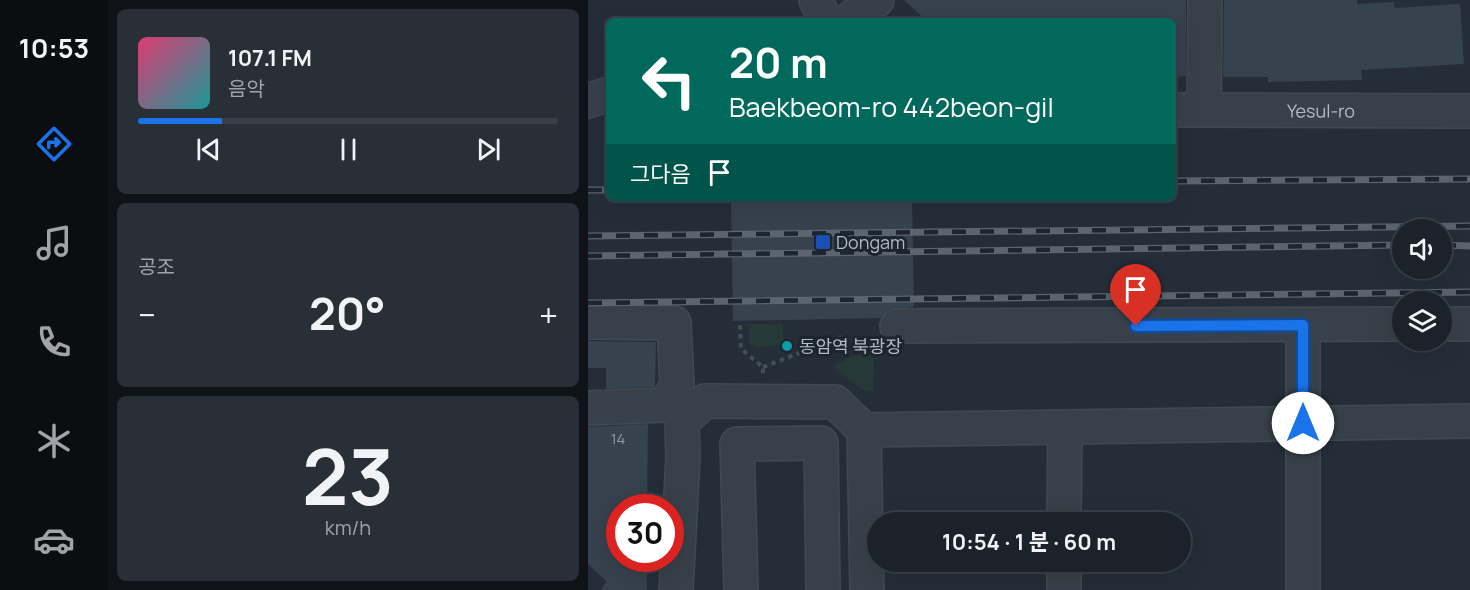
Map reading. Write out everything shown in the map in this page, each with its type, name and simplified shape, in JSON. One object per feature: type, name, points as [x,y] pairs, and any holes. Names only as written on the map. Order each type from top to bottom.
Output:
[{"type":"street","points":[[816,0],[824,18]]},
{"type":"street","points":[[851,18],[877,0]]},
{"type":"street","points":[[1188,110],[1205,0]]},
{"type":"street","points":[[588,101],[606,95]]},
{"type":"street","name":"Yesul-ro","points":[[1188,110],[1470,111]]},
{"type":"street","points":[[588,322],[674,323],[677,385],[674,413],[683,457],[676,590]]},
{"type":"street","points":[[897,326],[1392,324]]},
{"type":"street","points":[[1452,324],[1470,324]]},
{"type":"street","points":[[1303,325],[1303,590]]},
{"type":"street","points":[[588,408],[674,413],[705,401],[835,402],[864,430],[1470,421]]},
{"type":"street","points":[[1064,512],[1065,427]]},
{"type":"street","points":[[864,430],[866,575]]},
{"type":"street","points":[[741,590],[736,444],[821,443],[824,590]]},
{"type":"street","points":[[683,457],[736,457]]},
{"type":"street","points":[[822,521],[866,575]]},
{"type":"street","points":[[1064,572],[1064,590]]},
{"type":"path","points":[[740,325],[741,349],[763,367],[842,337]]},
{"type":"shaded area","points":[[748,324],[783,324],[783,344],[757,348],[749,343]]},
{"type":"shaded area","points":[[870,352],[874,360],[873,392],[865,391],[835,369],[835,364]]},
{"type":"building","points":[[904,0],[1186,0],[1186,76],[1176,77],[1176,18],[924,18]]},
{"type":"building","points":[[1224,0],[1357,0],[1357,4],[1394,2],[1394,8],[1460,4],[1464,64],[1361,70],[1362,80],[1268,82],[1268,77],[1223,77]]},
{"type":"building","points":[[731,201],[912,201],[914,307],[888,310],[880,318],[733,321]]},
{"type":"building","points":[[588,341],[656,342],[655,387],[606,389],[606,368],[588,368]]},
{"type":"building","points":[[648,424],[647,494],[606,494],[606,572],[647,572],[647,590],[601,590],[606,581],[588,564],[588,427]]},
{"type":"railway","points":[[1176,181],[1470,179]]},
{"type":"railway","points":[[588,190],[606,190]]},
{"type":"railway","points":[[588,236],[1470,226]]},
{"type":"railway","points":[[588,256],[1392,245]]},
{"type":"railway","points":[[1452,245],[1470,246]]},
{"type":"railway","points":[[588,303],[1470,292]]},
{"type":"place","name":"Dongam","points":[[823,242]]},
{"type":"place","name":"동암역 북광장","points":[[787,346]]},
{"type":"route","points":[[1136,326],[1303,325],[1303,423]]}]
